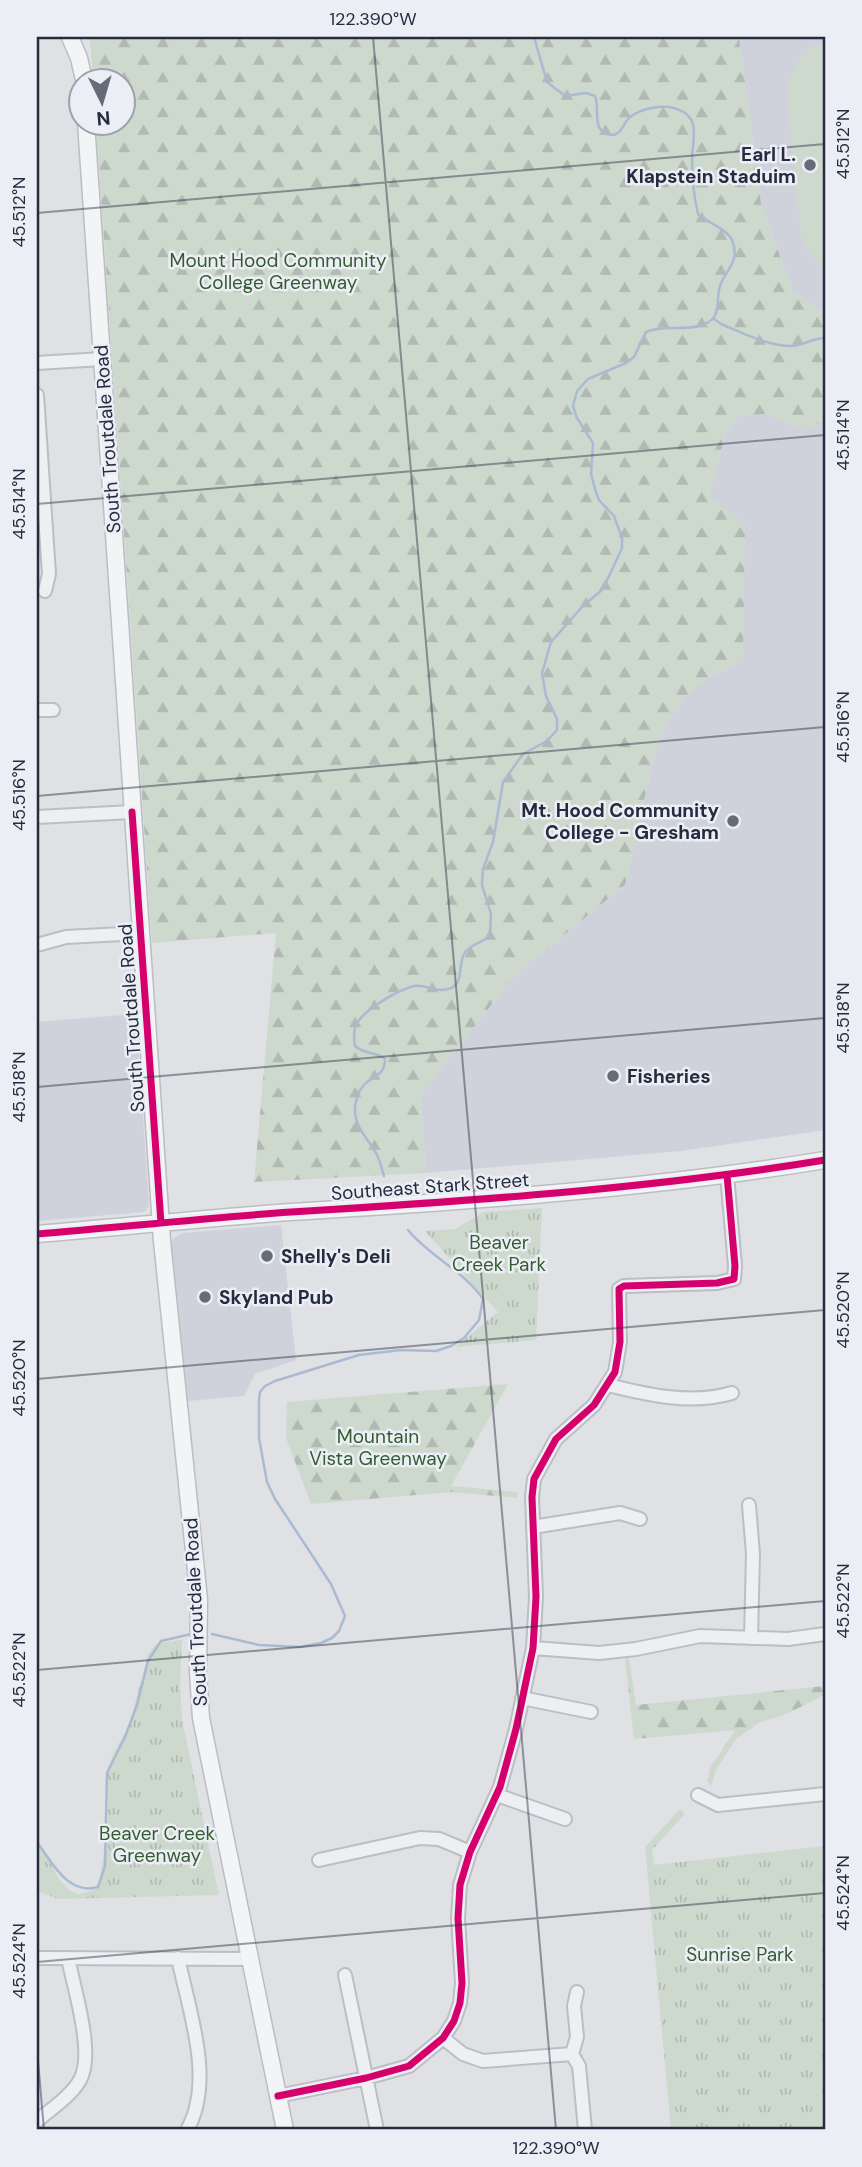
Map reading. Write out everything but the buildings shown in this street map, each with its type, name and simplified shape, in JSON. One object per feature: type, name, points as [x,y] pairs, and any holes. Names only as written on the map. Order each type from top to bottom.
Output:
[{"type":"main road","points":[[70,37],[81,66]]},
{"type":"main road","name":"South Troutdale Road","points":[[87,136],[161,1223],[197,1580],[201,1721],[285,2130]]},
{"type":"main road","name":"Southeast Stark Street","points":[[37,1234],[401,1206],[727,1175],[825,1160]]},
{"type":"street","points":[[37,363],[102,359]]},
{"type":"street","points":[[37,395],[49,574],[45,591]]},
{"type":"street","points":[[37,710],[54,710]]},
{"type":"street","points":[[37,817],[132,811]]},
{"type":"street","points":[[37,945],[66,937],[141,933]]},
{"type":"street","points":[[278,2096],[409,2066],[443,2038],[454,2021],[461,1993],[462,1972],[458,1907],[460,1885],[471,1852],[497,1795],[533,1648],[536,1597],[533,1488],[543,1460],[556,1439],[594,1405],[615,1372],[620,1342],[619,1289],[624,1286],[716,1283],[734,1279],[727,1175]]},
{"type":"street","points":[[608,1385],[657,1395],[689,1398],[716,1398],[732,1393]]},
{"type":"street","points":[[749,1505],[753,1554],[751,1638]]},
{"type":"street","points":[[533,1527],[620,1513],[640,1519]]},
{"type":"street","points":[[533,1648],[599,1653],[636,1649],[700,1636],[788,1639],[825,1634]]},
{"type":"street","points":[[522,1698],[591,1712]]},
{"type":"street","points":[[698,1795],[718,1805],[825,1794]]},
{"type":"street","points":[[497,1795],[565,1819]]},
{"type":"street","points":[[319,1860],[421,1838],[439,1839],[471,1852]]},
{"type":"street","points":[[37,1958],[249,1959]]},
{"type":"street","points":[[37,2121],[79,2082],[87,2061],[68,1958]]},
{"type":"street","points":[[178,1958],[201,2080],[195,2113],[187,2130]]},
{"type":"street","points":[[345,1975],[377,2130]]},
{"type":"street","points":[[577,1992],[574,2006],[577,2037],[572,2054],[579,2066],[585,2130]]},
{"type":"street","points":[[443,2038],[463,2054],[483,2061],[572,2054]]},
{"type":"shaded area","points":[[739,37],[825,37],[825,310],[818,310],[792,290],[761,203]]},
{"type":"shaded area","name":"Mt. Hood Community College - Gresham","points":[[765,414],[805,430],[825,419],[825,1130],[681,1151],[426,1173],[420,1095],[516,974],[625,885],[654,757],[663,731],[681,702],[693,689],[707,678],[743,660],[709,494],[725,436],[737,416]]},
{"type":"shaded area","points":[[136,1014],[149,1206],[144,1212],[37,1221],[37,1022]]},
{"type":"shaded area","points":[[281,1225],[296,1360],[255,1374],[244,1396],[188,1401],[171,1243],[173,1239],[182,1233]]},
{"type":"green space","name":"Mount Hood Community College Greenway","points":[[90,37],[739,37],[761,203],[792,290],[818,310],[825,310],[825,419],[805,430],[765,414],[737,416],[725,436],[709,494],[745,526],[743,660],[707,678],[693,689],[681,702],[663,731],[654,757],[625,885],[516,974],[420,1095],[426,1173],[254,1182],[276,933],[152,943],[97,136],[136,136],[136,66],[92,66]]},
{"type":"green space","name":"Earl L. Klapstein Staduim","points":[[825,41],[825,269],[807,250],[801,234],[787,96],[790,78],[797,62],[809,50]]},
{"type":"green space","name":"Beaver Creek Park","points":[[542,1208],[536,1340],[455,1347],[498,1312],[425,1231],[455,1229],[484,1212]]},
{"type":"green space","name":"Mountain Vista Greenway","points":[[508,1384],[451,1486],[518,1492],[517,1498],[451,1492],[311,1504],[286,1438],[287,1402]]},
{"type":"green space","name":"Beaver Creek Greenway","points":[[182,1640],[182,1720],[219,1895],[58,1899],[37,1891],[37,1843],[59,1879],[70,1891],[78,1894],[95,1890],[99,1884],[108,1824],[107,1770],[129,1726],[148,1654],[157,1643]]},
{"type":"green space","points":[[629,1658],[636,1705],[825,1686],[825,1695],[784,1715],[760,1722],[736,1739],[716,1770],[711,1786],[707,1781],[710,1768],[735,1730],[634,1739],[625,1659]]},
{"type":"green space","name":"Sunrise Park","points":[[680,1809],[685,1814],[652,1850],[654,1865],[825,1846],[825,2130],[671,2130],[645,1847]]},
{"type":"waterway","points":[[384,1176],[377,1155],[359,1127],[355,1107],[361,1088],[380,1073],[385,1059],[355,1046],[355,1027],[373,1007],[407,988],[451,988],[458,982],[464,954],[490,936],[491,914],[482,885],[483,869],[493,842],[503,782],[523,754],[547,741],[557,730],[557,719],[546,696],[542,673],[551,642],[582,607],[603,589],[622,548],[622,538],[614,516],[599,500],[595,489],[591,474],[593,443],[577,418],[573,406],[577,391],[588,379],[634,357],[646,332],[691,328],[711,321],[716,312],[722,280],[735,254],[730,236],[698,214],[692,174],[694,130],[690,118],[677,109],[653,108],[630,117],[615,134],[604,133],[598,123],[595,96],[586,93],[565,96],[547,82],[534,37]]},
{"type":"waterway","points":[[714,319],[773,344],[792,346],[825,338]]},
{"type":"waterway","points":[[212,1634],[259,1645],[300,1647],[321,1643],[339,1631],[345,1616],[331,1584],[275,1499],[267,1482],[259,1438],[260,1392],[275,1381],[359,1355],[401,1350],[436,1351],[464,1338],[479,1320],[483,1299],[466,1280],[408,1230]]},
{"type":"waterway","points":[[37,1842],[55,1868],[70,1882],[88,1889],[98,1887],[105,1866],[107,1773],[137,1705],[148,1661],[161,1641],[191,1634]]},
{"type":"cycle path","points":[[132,812],[161,1223]]},
{"type":"cycle path","points":[[37,1234],[259,1214],[559,1193],[692,1179],[825,1160]]},
{"type":"cycle path","points":[[278,2096],[409,2066],[443,2038],[454,2021],[460,2003],[462,1983],[458,1918],[460,1885],[470,1852],[500,1787],[516,1729],[533,1648],[536,1597],[532,1497],[534,1479],[556,1439],[594,1405],[615,1372],[620,1342],[619,1289],[624,1286],[717,1283],[734,1279],[727,1175]]},
{"type":"place","name":"Earl L. Klapstein Staduim","points":[[810,165]]},
{"type":"place","name":"Mt. Hood Community College - Gresham","points":[[733,821]]},
{"type":"place","name":"Fisheries","points":[[613,1076]]},
{"type":"place","name":"Shelly's Deli","points":[[267,1256]]},
{"type":"place","name":"Skyland Pub","points":[[205,1297]]}]
